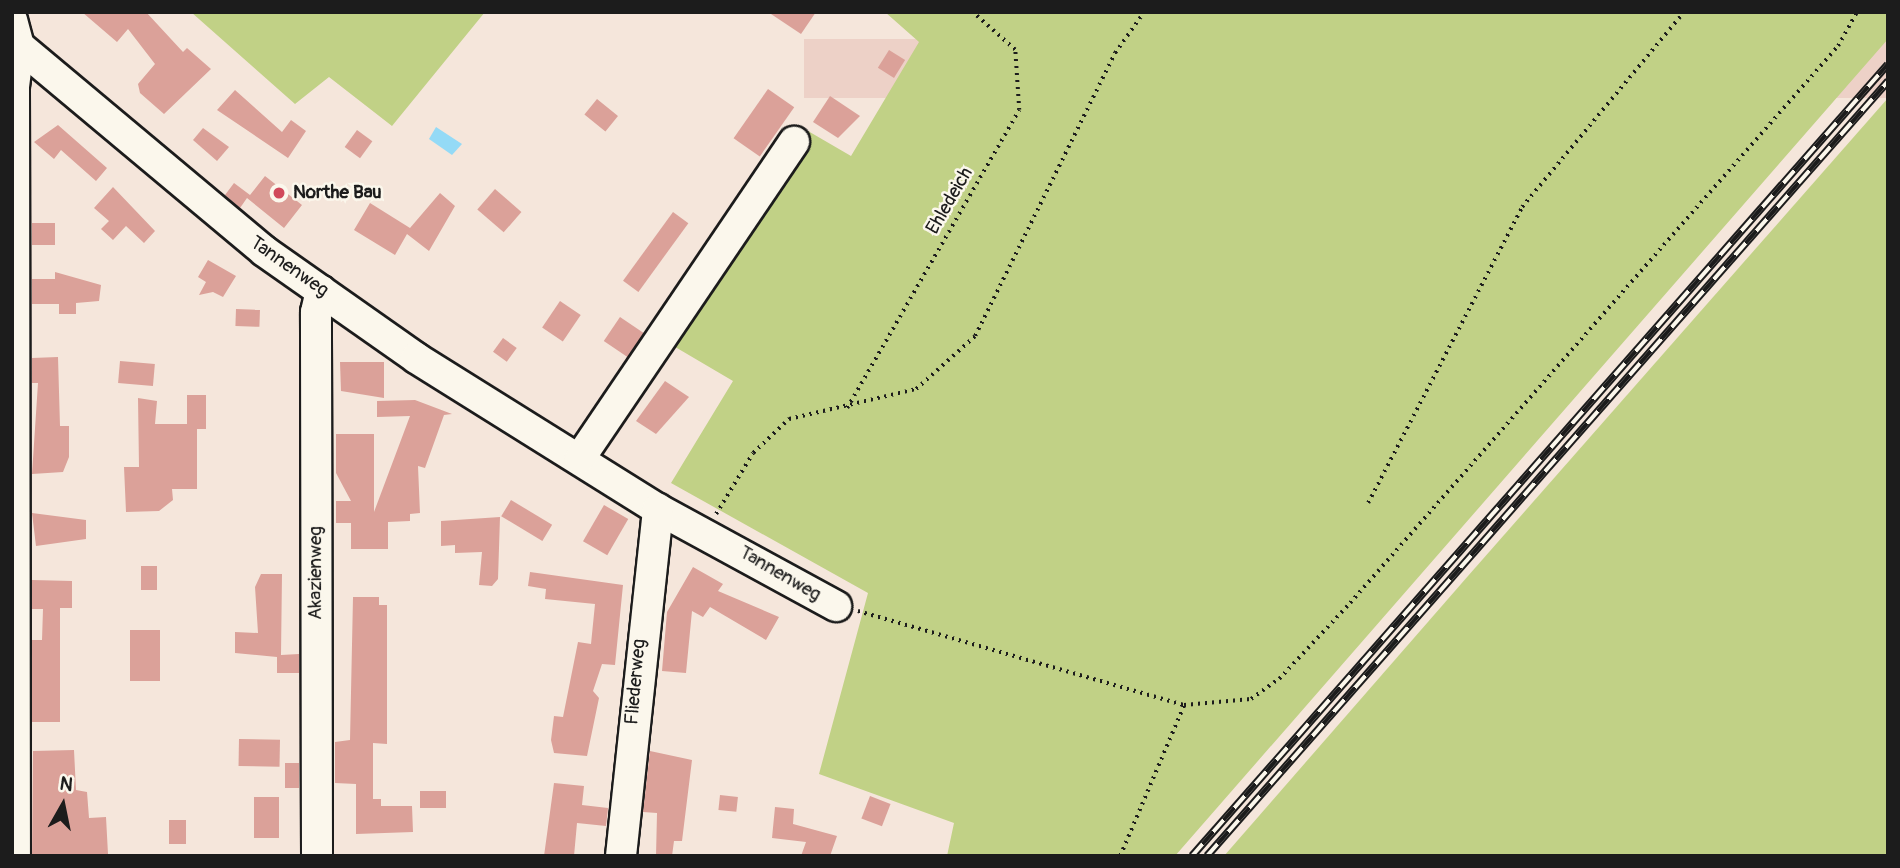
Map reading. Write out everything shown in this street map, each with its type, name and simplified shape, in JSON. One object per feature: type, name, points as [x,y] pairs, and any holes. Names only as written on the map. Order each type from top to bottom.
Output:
[{"type":"street","name":"Tannenweg","points":[[16,33],[264,251],[416,358],[658,509],[706,531],[836,606]]},
{"type":"street","points":[[15,856],[13,771],[16,33]]},
{"type":"street","points":[[580,458],[794,142]]},
{"type":"street","name":"Akazienweg","points":[[317,856],[316,312],[321,290]]},
{"type":"street","name":"Fliederweg","points":[[621,856],[658,509]]},
{"type":"path","name":"Ehledeich","points":[[847,408],[1018,110],[1015,50],[972,12]]},
{"type":"path","points":[[706,531],[753,453],[789,419],[847,408],[916,389],[975,336],[1115,53],[1144,12]]},
{"type":"path","points":[[1368,503],[1522,207],[1684,12]]},
{"type":"path","points":[[836,606],[1184,705],[1251,699],[1279,679],[1829,57],[1857,12]]},
{"type":"path","points":[[1120,856],[1184,705]]},
{"type":"shaded area","points":[[804,39],[1888,39],[1888,98],[804,98]]},
{"type":"green space","points":[[191,12],[485,12],[392,126],[329,77],[295,104]]},
{"type":"green space","points":[[885,12],[1888,12],[1888,39],[1175,856],[947,856],[954,823],[819,774],[868,593],[671,483],[733,381],[665,341],[808,131],[851,156],[919,42]]},
{"type":"green space","points":[[1888,98],[1888,856],[1224,856],[1468,576]]},
{"type":"water","points":[[436,127],[462,144],[452,155],[429,139]]},
{"type":"building","points":[[82,12],[146,12],[183,52],[187,48],[211,69],[164,114],[140,93],[138,84],[155,64],[128,29],[117,42]]},
{"type":"building","points":[[768,12],[816,12],[801,34]]},
{"type":"building","points":[[889,50],[905,60],[894,78],[878,68]]},
{"type":"building","points":[[768,89],[794,107],[760,157],[734,138]]},
{"type":"building","points":[[235,90],[282,132],[291,120],[306,131],[288,158],[217,110]]},
{"type":"building","points":[[830,96],[860,116],[838,138],[813,122]]},
{"type":"building","points":[[597,99],[618,116],[605,132],[584,115]]},
{"type":"building","points":[[58,125],[107,168],[96,181],[61,150],[54,159],[34,142]]},
{"type":"building","points":[[203,128],[229,147],[217,161],[193,140]]},
{"type":"building","points":[[357,130],[372,141],[360,158],[345,147]]},
{"type":"building","points":[[265,176],[302,205],[284,228],[247,198],[240,208],[225,195],[234,183],[250,195]]},
{"type":"building","points":[[113,187],[155,231],[144,243],[126,226],[113,240],[101,229],[109,221],[94,208]]},
{"type":"building","points":[[495,189],[521,212],[504,232],[477,209]]},
{"type":"building","points":[[440,193],[455,206],[429,251],[407,234],[395,255],[354,230],[370,203],[410,228]]},
{"type":"building","points":[[673,212],[688,223],[638,292],[623,281]]},
{"type":"building","points":[[32,223],[55,223],[55,245],[32,245]]},
{"type":"building","points":[[208,260],[236,276],[223,297],[213,292],[199,295],[206,282],[198,277]]},
{"type":"building","points":[[55,272],[101,285],[99,301],[76,303],[76,314],[59,314],[59,304],[32,304],[32,279],[55,279]]},
{"type":"building","points":[[560,301],[581,315],[563,342],[542,328]]},
{"type":"building","points":[[236,309],[260,310],[259,327],[235,326]]},
{"type":"building","points":[[620,317],[644,333],[628,357],[604,341]]},
{"type":"building","points":[[503,338],[517,348],[507,362],[493,352]]},
{"type":"building","points":[[58,357],[60,426],[69,426],[69,457],[63,472],[32,474],[38,383],[32,383],[32,358]]},
{"type":"building","points":[[120,361],[155,364],[153,386],[118,383]]},
{"type":"building","points":[[340,362],[384,362],[384,398],[341,391]]},
{"type":"building","points":[[665,381],[689,397],[656,434],[636,421]]},
{"type":"building","points":[[187,395],[206,395],[206,429],[197,429],[197,489],[172,489],[173,500],[159,511],[126,512],[124,467],[139,467],[138,398],[157,401],[155,424],[187,424]]},
{"type":"building","points":[[415,400],[452,414],[444,415],[425,468],[418,466],[420,513],[410,514],[410,521],[388,522],[388,549],[351,549],[351,523],[336,523],[336,501],[351,501],[336,473],[336,434],[374,434],[374,512],[410,416],[377,417],[377,401]]},
{"type":"building","points":[[511,500],[552,525],[542,541],[501,516]]},
{"type":"building","points":[[604,505],[628,519],[607,555],[583,541]]},
{"type":"building","points":[[32,513],[86,520],[86,539],[36,546]]},
{"type":"building","points":[[500,517],[498,579],[492,586],[479,585],[482,552],[455,553],[455,545],[441,546],[441,521]]},
{"type":"building","points":[[141,566],[157,566],[157,590],[141,590]]},
{"type":"building","points":[[693,567],[723,584],[718,591],[779,617],[766,640],[710,607],[703,617],[692,611],[686,673],[662,671],[667,612]]},
{"type":"building","points":[[530,572],[623,585],[615,665],[602,664],[593,691],[599,698],[587,756],[554,753],[551,740],[554,716],[563,717],[578,642],[591,644],[595,604],[545,599],[546,589],[528,586]]},
{"type":"building","points":[[261,574],[282,574],[281,655],[299,654],[299,673],[277,673],[277,657],[235,653],[235,632],[258,633],[255,587]]},
{"type":"building","points":[[32,580],[72,581],[72,608],[60,608],[60,722],[32,722],[32,640],[42,640],[43,609],[32,609]]},
{"type":"building","points":[[353,597],[379,597],[379,605],[387,605],[387,744],[373,743],[373,799],[381,799],[381,806],[412,806],[413,832],[356,834],[356,784],[335,783],[335,742],[350,740]]},
{"type":"building","points":[[130,630],[160,630],[160,681],[130,681]]},
{"type":"building","points":[[239,739],[280,740],[280,767],[239,766]]},
{"type":"building","points":[[74,750],[76,790],[87,792],[89,818],[106,817],[108,854],[32,856],[33,751]]},
{"type":"building","points":[[650,751],[692,760],[682,841],[674,841],[672,856],[656,856],[657,813],[643,812]]},
{"type":"building","points":[[285,763],[299,763],[299,788],[285,788]]},
{"type":"building","points":[[554,783],[584,786],[582,805],[608,808],[606,826],[577,823],[574,856],[544,856]]},
{"type":"building","points":[[420,791],[446,791],[446,808],[420,808]]},
{"type":"building","points":[[720,795],[738,797],[736,812],[718,810]]},
{"type":"building","points":[[870,796],[891,804],[882,826],[861,818]]},
{"type":"building","points":[[254,797],[279,797],[279,838],[254,838]]},
{"type":"building","points":[[775,807],[794,809],[793,824],[837,836],[830,856],[801,856],[806,842],[772,838]]},
{"type":"building","points":[[169,820],[186,820],[186,844],[169,844]]},
{"type":"railway","points":[[1192,856],[1888,64]]},
{"type":"railway","points":[[1207,856],[1888,81]]},
{"type":"place","name":"Northe Bau","points":[[279,193]]}]
